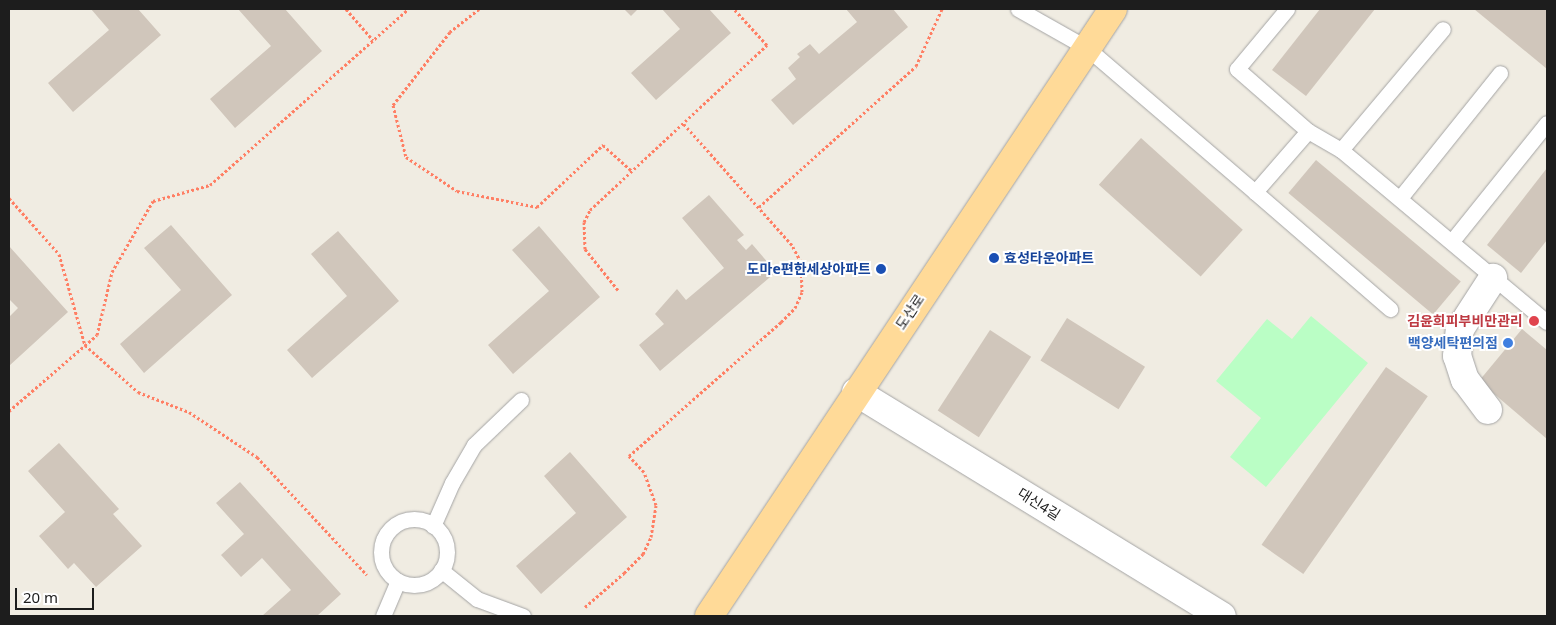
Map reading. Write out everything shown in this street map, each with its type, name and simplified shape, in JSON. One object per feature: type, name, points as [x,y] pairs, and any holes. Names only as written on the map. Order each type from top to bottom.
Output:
[{"type":"main road","name":"도산로","points":[[709,616],[856,392],[1113,9]]},
{"type":"street","points":[[1488,410],[1466,380],[1457,356],[1460,329],[1493,278]]},
{"type":"street","name":"대신4길","points":[[856,392],[1222,616]]},
{"type":"lane","points":[[1018,9],[1087,48],[1390,309]]},
{"type":"lane","points":[[1287,9],[1236,69],[1308,131],[1341,150],[1547,322]]},
{"type":"lane","points":[[1341,150],[1443,29]]},
{"type":"lane","points":[[1400,198],[1500,73]]},
{"type":"lane","points":[[1452,242],[1547,123]]},
{"type":"lane","points":[[1255,192],[1308,131]]},
{"type":"lane","points":[[433,526],[452,483],[474,445],[521,400]]},
{"type":"lane","points":[[403,521],[424,521],[433,526],[445,544],[446,555],[441,570],[419,585],[398,581],[384,566],[381,555],[386,534],[403,521]]},
{"type":"lane","points":[[441,570],[477,599],[523,616]]},
{"type":"lane","points":[[384,616],[398,581]]},
{"type":"path","points":[[346,9],[373,40]]},
{"type":"path","points":[[9,411],[97,334],[112,272],[153,201],[210,185],[408,9]]},
{"type":"path","points":[[479,9],[450,32],[392,105],[406,158],[457,191],[537,207],[603,145],[632,171]]},
{"type":"path","points":[[618,290],[585,249],[584,222],[590,210],[767,45],[734,9]]},
{"type":"path","points":[[759,207],[916,66],[942,9]]},
{"type":"path","points":[[585,606],[624,573],[642,554],[651,537],[656,505],[644,472],[629,456],[795,308],[802,292],[802,262],[792,245],[684,123]]},
{"type":"path","points":[[9,198],[59,254],[85,345],[138,392],[189,412],[257,457],[367,575]]},
{"type":"green space","points":[[1311,316],[1368,363],[1266,487],[1230,457],[1261,418],[1216,381],[1267,319],[1292,339]]},
{"type":"building","points":[[91,9],[138,9],[161,35],[73,112],[48,83],[109,30]]},
{"type":"building","points":[[238,9],[285,9],[322,51],[235,128],[210,99],[271,46]]},
{"type":"building","points":[[624,9],[638,9],[631,16]]},
{"type":"building","points":[[662,9],[709,9],[731,33],[656,100],[631,73],[680,29]]},
{"type":"building","points":[[846,9],[893,9],[908,27],[793,125],[771,100],[796,79],[788,68],[800,57],[797,54],[810,44],[819,54],[857,22]]},
{"type":"building","points":[[1320,9],[1375,9],[1306,96],[1272,70]]},
{"type":"building","points":[[1474,9],[1547,10],[1547,69]]},
{"type":"building","points":[[1141,138],[1243,230],[1201,276],[1099,185]]},
{"type":"building","points":[[1316,160],[1461,281],[1433,314],[1288,193]]},
{"type":"building","points":[[1547,168],[1547,240],[1521,273],[1487,245]]},
{"type":"building","points":[[709,195],[744,235],[737,240],[746,250],[752,244],[776,272],[660,371],[639,345],[664,324],[655,314],[677,289],[686,300],[724,268],[682,218]]},
{"type":"building","points":[[171,225],[232,295],[144,373],[120,344],[181,290],[144,248]]},
{"type":"building","points":[[539,226],[600,297],[513,374],[488,345],[549,291],[512,250]]},
{"type":"building","points":[[338,231],[399,301],[312,378],[287,350],[347,296],[311,254]]},
{"type":"building","points":[[9,246],[68,312],[9,366],[9,317],[18,308],[9,299]]},
{"type":"building","points":[[1067,318],[1145,367],[1119,409],[1041,360]]},
{"type":"building","points":[[1522,329],[1547,350],[1547,439],[1479,381]]},
{"type":"building","points":[[990,330],[1031,357],[979,437],[938,411]]},
{"type":"building","points":[[1386,367],[1428,396],[1303,574],[1262,545]]},
{"type":"building","points":[[59,443],[119,509],[113,514],[142,546],[96,587],[74,563],[68,569],[39,536],[65,512],[28,471]]},
{"type":"building","points":[[570,452],[627,517],[541,594],[516,566],[576,513],[544,476]]},
{"type":"building","points":[[240,482],[341,594],[317,616],[262,616],[291,590],[262,558],[241,577],[221,555],[244,534],[216,503]]},
{"type":"place","name":"효성타운아파트","points":[[994,258]]},
{"type":"place","name":"도마e편한세상아파트","points":[[881,269]]},
{"type":"place","name":"김윤희피부비만관리","points":[[1534,321]]},
{"type":"place","name":"백양세탁편의점","points":[[1508,343]]}]
